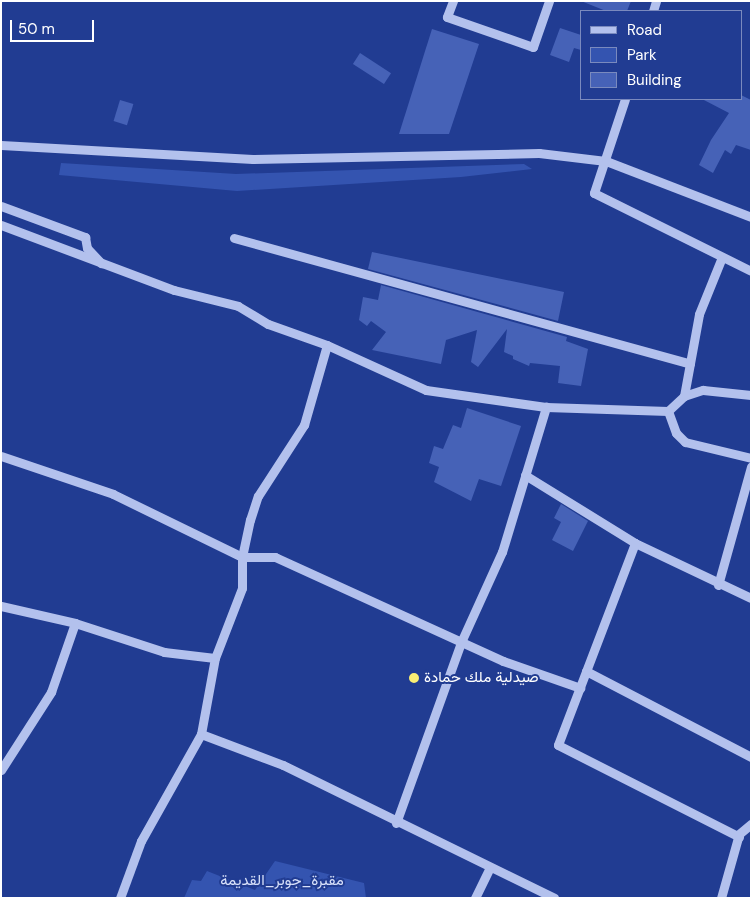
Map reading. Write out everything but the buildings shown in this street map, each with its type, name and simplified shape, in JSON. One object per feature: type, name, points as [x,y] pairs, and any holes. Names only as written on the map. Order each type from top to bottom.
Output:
[{"type":"street","points":[[453,1],[448,17],[533,47],[549,1]]},
{"type":"street","points":[[625,100],[594,193],[751,271]]},
{"type":"street","points":[[1,145],[253,159],[539,153],[606,160],[751,217]]},
{"type":"street","points":[[1,206],[85,238],[87,248],[103,265]]},
{"type":"street","points":[[1,225],[103,265],[174,290],[238,306],[268,324],[327,345],[426,390],[546,407],[668,411],[684,396],[703,390],[751,395]]},
{"type":"street","points":[[234,238],[690,364]]},
{"type":"street","points":[[684,396],[699,314],[722,257]]},
{"type":"street","points":[[120,898],[141,841],[201,734],[215,658],[242,588],[242,557],[258,496],[304,425],[327,345]]},
{"type":"street","points":[[396,823],[462,640],[502,552],[546,407]]},
{"type":"street","points":[[668,411],[676,434],[685,442],[751,458]]},
{"type":"street","points":[[2,458],[113,494],[242,557],[275,557],[376,606],[462,640],[503,661],[580,688]]},
{"type":"street","points":[[718,585],[751,467]]},
{"type":"street","points":[[525,476],[635,544],[718,585],[751,598]]},
{"type":"street","points":[[635,544],[558,745],[738,837]]},
{"type":"street","points":[[1,606],[76,623],[164,652],[215,658]]},
{"type":"street","points":[[1,770],[51,692],[76,623]]},
{"type":"street","points":[[586,671],[751,757]]},
{"type":"street","points":[[201,734],[283,765],[489,869],[554,898]]},
{"type":"street","points":[[721,898],[738,837],[751,824]]},
{"type":"street","points":[[475,898],[489,869]]},
{"type":"green space","points":[[61,163],[236,174],[524,164],[532,169],[461,177],[237,191],[59,175]]},
{"type":"green space","name":"مقبرة_جوبر_القديمة","points":[[275,861],[364,883],[366,898],[184,898],[192,880],[201,881],[207,871],[255,890]]},
{"type":"place","name":"صيدلية ملك حمادة","points":[[414,678]]}]
